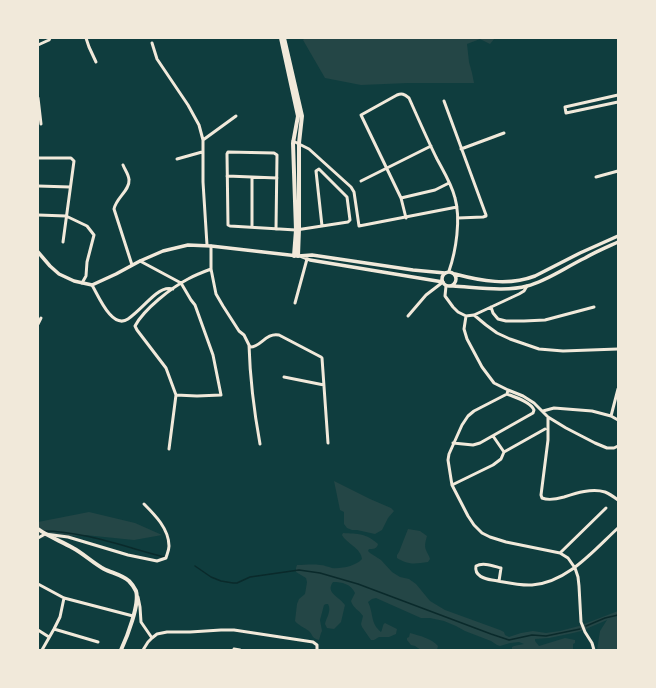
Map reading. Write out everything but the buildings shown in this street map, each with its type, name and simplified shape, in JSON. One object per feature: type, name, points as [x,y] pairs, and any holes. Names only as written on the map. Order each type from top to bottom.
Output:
[{"type":"main road","points":[[281,38],[298,116],[293,141],[297,229]]},
{"type":"main road","points":[[284,38],[302,116],[299,143],[296,256]]},
{"type":"main road","points":[[38,528],[45,534],[74,549],[106,570],[128,580],[134,586],[136,592],[136,603],[129,631],[121,650]]},
{"type":"street","points":[[38,45],[49,40],[50,38]]},
{"type":"street","points":[[86,38],[96,62]]},
{"type":"street","points":[[152,43],[157,59],[188,105],[199,125],[203,140],[202,152],[211,269],[216,294],[239,331],[244,335],[249,345],[255,415],[260,444]]},
{"type":"street","points":[[406,218],[401,198],[361,115],[401,94],[405,94],[409,98],[455,198],[458,218],[453,259],[449,272]]},
{"type":"street","points":[[618,95],[565,107],[566,113],[618,102]]},
{"type":"street","points":[[38,98],[41,124]]},
{"type":"street","points":[[444,101],[486,215],[483,217],[458,218]]},
{"type":"street","points":[[203,140],[236,116]]},
{"type":"street","points":[[462,149],[504,134]]},
{"type":"street","points":[[293,141],[309,149],[351,187],[354,192],[359,226],[457,208]]},
{"type":"street","points":[[361,181],[431,146]]},
{"type":"street","points":[[177,159],[202,152]]},
{"type":"street","points":[[276,229],[276,155],[274,153],[228,152],[228,225],[276,229],[297,229],[322,226],[348,222],[350,220],[347,197],[319,169],[316,171],[322,226]]},
{"type":"street","points":[[38,158],[71,158],[74,161],[63,242]]},
{"type":"street","points":[[123,165],[129,177],[129,183],[116,202],[114,209],[132,265]]},
{"type":"street","points":[[596,177],[618,171]]},
{"type":"street","points":[[227,176],[277,178]]},
{"type":"street","points":[[252,177],[252,227]]},
{"type":"street","points":[[401,198],[435,190],[449,183]]},
{"type":"street","points":[[38,186],[70,187]]},
{"type":"street","points":[[38,214],[66,216],[87,226],[94,235],[87,262],[86,276],[82,283]]},
{"type":"street","points":[[38,252],[59,274],[74,281],[92,285],[163,251],[188,245],[296,256],[312,255],[412,270],[445,273],[452,272],[474,279],[516,281],[525,280],[535,276],[618,236]]},
{"type":"street","points":[[446,286],[516,288],[527,286],[541,281],[585,257],[618,242]]},
{"type":"street","points":[[296,256],[371,271],[443,282]]},
{"type":"street","points":[[295,303],[306,259]]},
{"type":"street","points":[[140,261],[181,283],[195,305],[213,355],[221,394],[220,396],[176,395]]},
{"type":"street","points":[[169,450],[176,395],[166,368],[135,326],[146,312],[172,289],[195,275],[211,269]]},
{"type":"street","points":[[445,273],[442,278],[446,286],[446,298],[458,312],[466,316],[474,315],[518,294],[527,286]]},
{"type":"street","points":[[453,286],[457,280],[455,274]]},
{"type":"street","points":[[408,316],[426,295],[443,282]]},
{"type":"street","points":[[92,285],[104,308],[108,313],[120,321],[125,321],[160,291],[167,288],[172,289]]},
{"type":"street","points":[[491,307],[493,313],[498,318],[506,321],[545,320],[594,307]]},
{"type":"street","points":[[474,315],[497,333],[539,349],[563,351],[618,349]]},
{"type":"street","points":[[454,443],[477,444],[534,412],[534,408],[494,383],[482,367],[467,339],[464,329],[466,316]]},
{"type":"street","points":[[38,324],[41,318]]},
{"type":"street","points":[[249,345],[254,347],[273,334],[279,334],[320,357],[322,360],[328,443]]},
{"type":"street","points":[[284,377],[324,385]]},
{"type":"street","points":[[611,416],[618,389]]},
{"type":"street","points":[[594,650],[581,622],[578,577],[568,558],[560,553],[506,542],[490,537],[477,529],[468,516],[452,486],[448,460],[449,454],[462,425],[468,416],[507,392],[523,396],[534,403],[548,417],[595,443],[607,448],[614,448],[618,446]]},
{"type":"street","points":[[543,411],[554,408],[576,411],[592,411],[611,416],[618,420]]},
{"type":"street","points":[[548,417],[548,440],[541,495],[542,498],[544,500],[553,499],[580,492],[598,491],[609,494],[618,500]]},
{"type":"street","points":[[452,486],[493,465],[500,459],[504,452],[545,429]]},
{"type":"street","points":[[493,436],[504,452]]},
{"type":"street","points":[[38,538],[45,534],[68,537],[128,555],[157,561],[166,558],[170,547],[168,534],[153,512],[144,504]]},
{"type":"street","points":[[560,553],[606,508]]},
{"type":"street","points":[[498,581],[501,568],[482,564],[476,566],[476,571],[478,574],[484,578],[498,581],[536,585],[555,580],[574,568],[618,528]]},
{"type":"street","points":[[38,584],[64,598],[133,616]]},
{"type":"street","points":[[136,592],[139,600],[141,622],[152,638]]},
{"type":"street","points":[[42,650],[60,618],[64,598]]},
{"type":"street","points":[[54,629],[98,642]]},
{"type":"street","points":[[38,630],[49,637]]},
{"type":"street","points":[[143,650],[148,642],[157,634],[167,632],[221,630],[234,630],[313,642],[317,645],[317,650]]},
{"type":"street","points":[[234,649],[240,650]]},
{"type":"shaded area","points":[[305,38],[495,38],[490,44],[480,39],[467,44],[469,62],[474,83],[361,85],[325,78],[303,40]]},
{"type":"shaded area","points":[[334,481],[391,508],[394,511],[388,518],[382,530],[375,534],[347,528],[344,524],[344,512],[340,510]]},
{"type":"shaded area","points":[[89,512],[135,523],[162,535],[134,540],[85,535],[42,538],[38,540],[38,522]]},
{"type":"shaded area","points":[[408,529],[420,531],[427,536],[425,546],[430,559],[428,562],[412,563],[405,562],[397,558]]},
{"type":"shaded area","points":[[343,533],[362,535],[374,540],[378,544],[377,547],[369,549],[368,551],[381,560],[392,572],[400,577],[409,579],[416,584],[430,601],[445,610],[500,630],[509,637],[533,631],[546,633],[560,631],[579,626],[618,611],[618,647],[616,650],[597,650],[600,631],[607,620],[581,631],[549,638],[535,639],[539,646],[565,638],[575,640],[573,649],[585,650],[512,650],[512,647],[514,646],[524,644],[519,642],[500,646],[444,621],[421,618],[376,598],[368,602],[375,625],[381,632],[385,623],[397,629],[396,634],[389,637],[379,637],[371,640],[361,624],[363,616],[351,601],[355,593],[351,587],[340,582],[333,582],[331,589],[332,592],[345,605],[341,622],[334,629],[327,628],[325,624],[329,607],[328,604],[324,605],[320,620],[322,631],[319,640],[316,639],[309,631],[295,621],[297,604],[299,599],[305,594],[307,582],[306,578],[296,572],[296,568],[297,565],[323,565],[332,568],[340,568],[352,565],[362,559],[357,549],[344,538],[342,535]]},
{"type":"shaded area","points":[[410,633],[432,641],[438,646],[437,650],[421,650],[411,645],[407,640]]},
{"type":"waterway","points":[[43,531],[73,534],[104,540],[164,557]]},
{"type":"waterway","points":[[195,566],[211,577],[221,581],[233,583],[237,583],[250,577],[299,570],[320,573],[358,584],[509,640],[532,635],[546,636],[580,629]]},
{"type":"waterway","points":[[586,626],[605,618],[618,615]]}]
